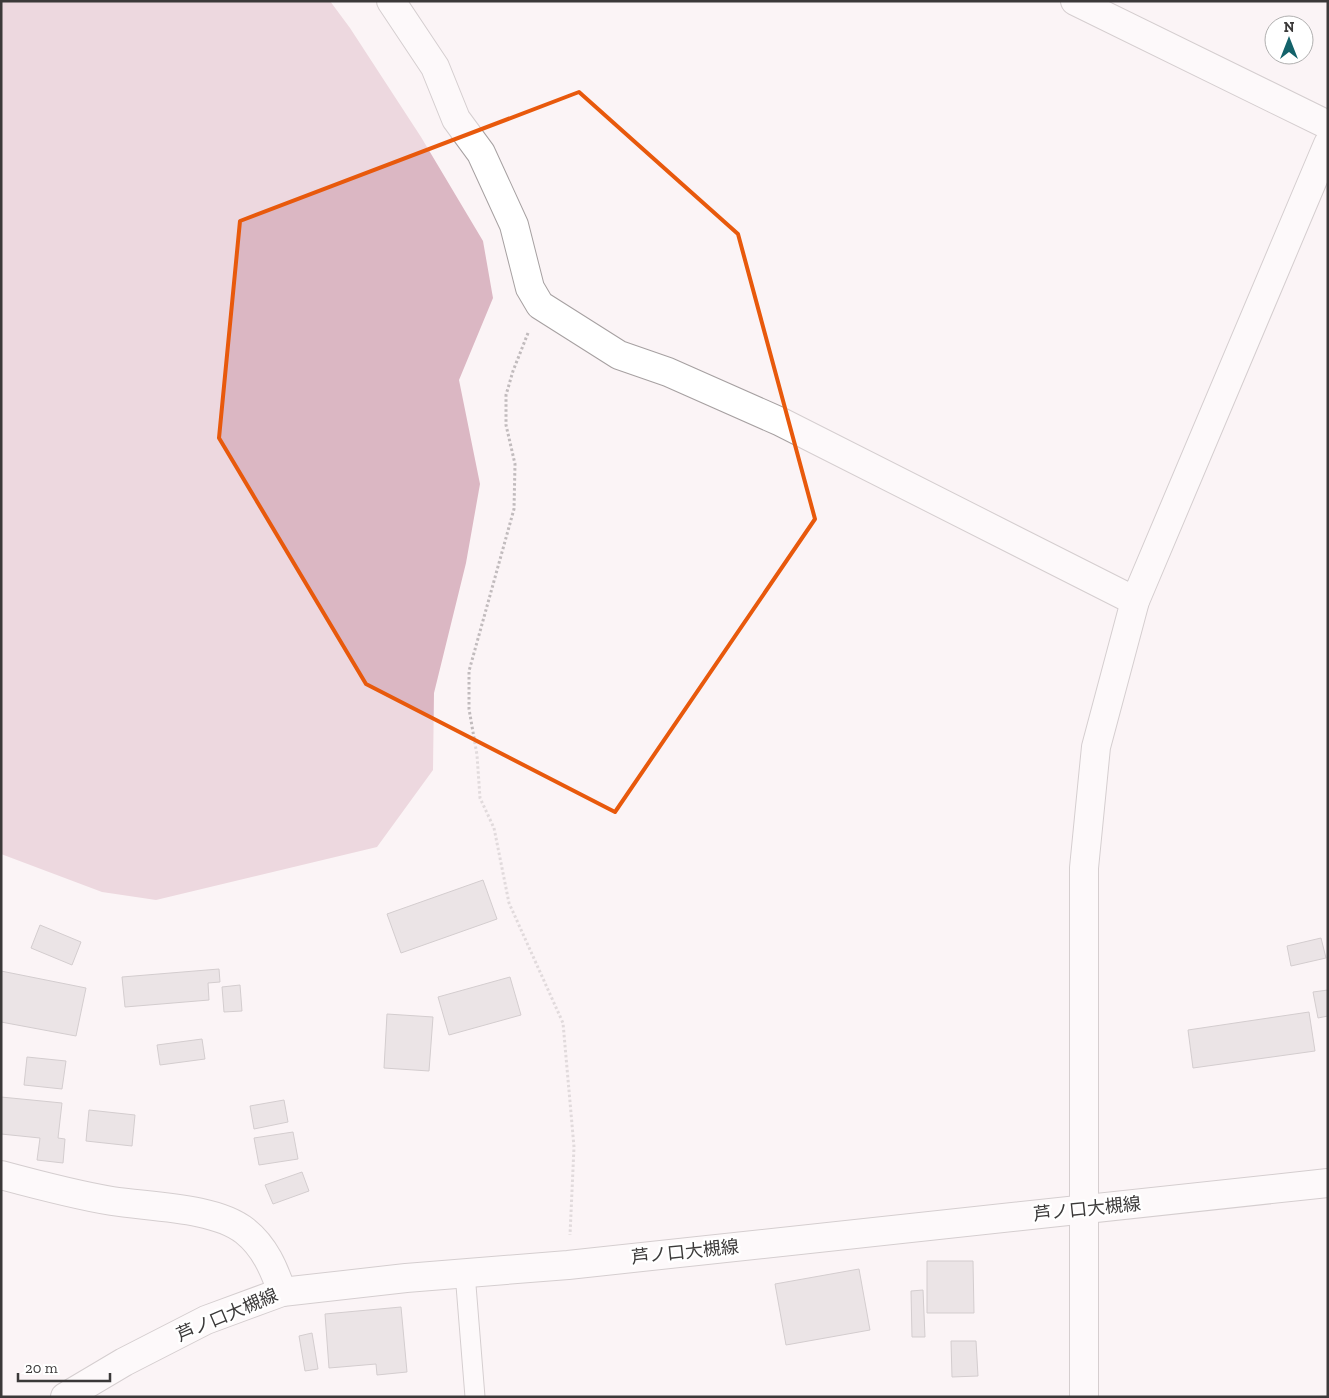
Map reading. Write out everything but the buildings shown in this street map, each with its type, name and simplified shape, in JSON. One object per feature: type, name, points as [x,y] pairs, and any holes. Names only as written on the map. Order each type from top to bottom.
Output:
[{"type":"street","points":[[391,1],[435,67],[456,119],[481,153],[514,225],[530,288],[540,305],[619,355],[668,372],[781,422],[1135,600]]},
{"type":"street","points":[[1075,1],[1328,125]]},
{"type":"street","points":[[1084,1397],[1086,1209],[1084,868],[1096,747],[1135,600],[1328,144]]},
{"type":"street","points":[[1,1175],[60,1191],[114,1201],[194,1212],[216,1218],[244,1230],[257,1243],[272,1264],[282,1292]]},
{"type":"street","name":"芦ノ口大槻線","points":[[65,1397],[124,1362],[206,1320],[282,1292],[465,1273],[568,1265],[1328,1183]]},
{"type":"lane","points":[[465,1273],[475,1397]]},
{"type":"path","points":[[540,305],[513,371],[506,395],[506,425],[515,464],[514,509],[469,670],[469,709],[478,755],[480,798],[494,828],[509,903],[563,1024],[574,1147],[568,1265]]},
{"type":"highlighted area","points":[[579,92],[738,234],[815,519],[615,812],[366,684],[219,438],[240,221]]},
{"type":"shaded area","points":[[1,1],[330,1],[350,28],[421,137],[483,241],[493,298],[459,380],[480,484],[466,563],[434,693],[433,770],[377,847],[156,900],[102,892],[1,854]]}]
